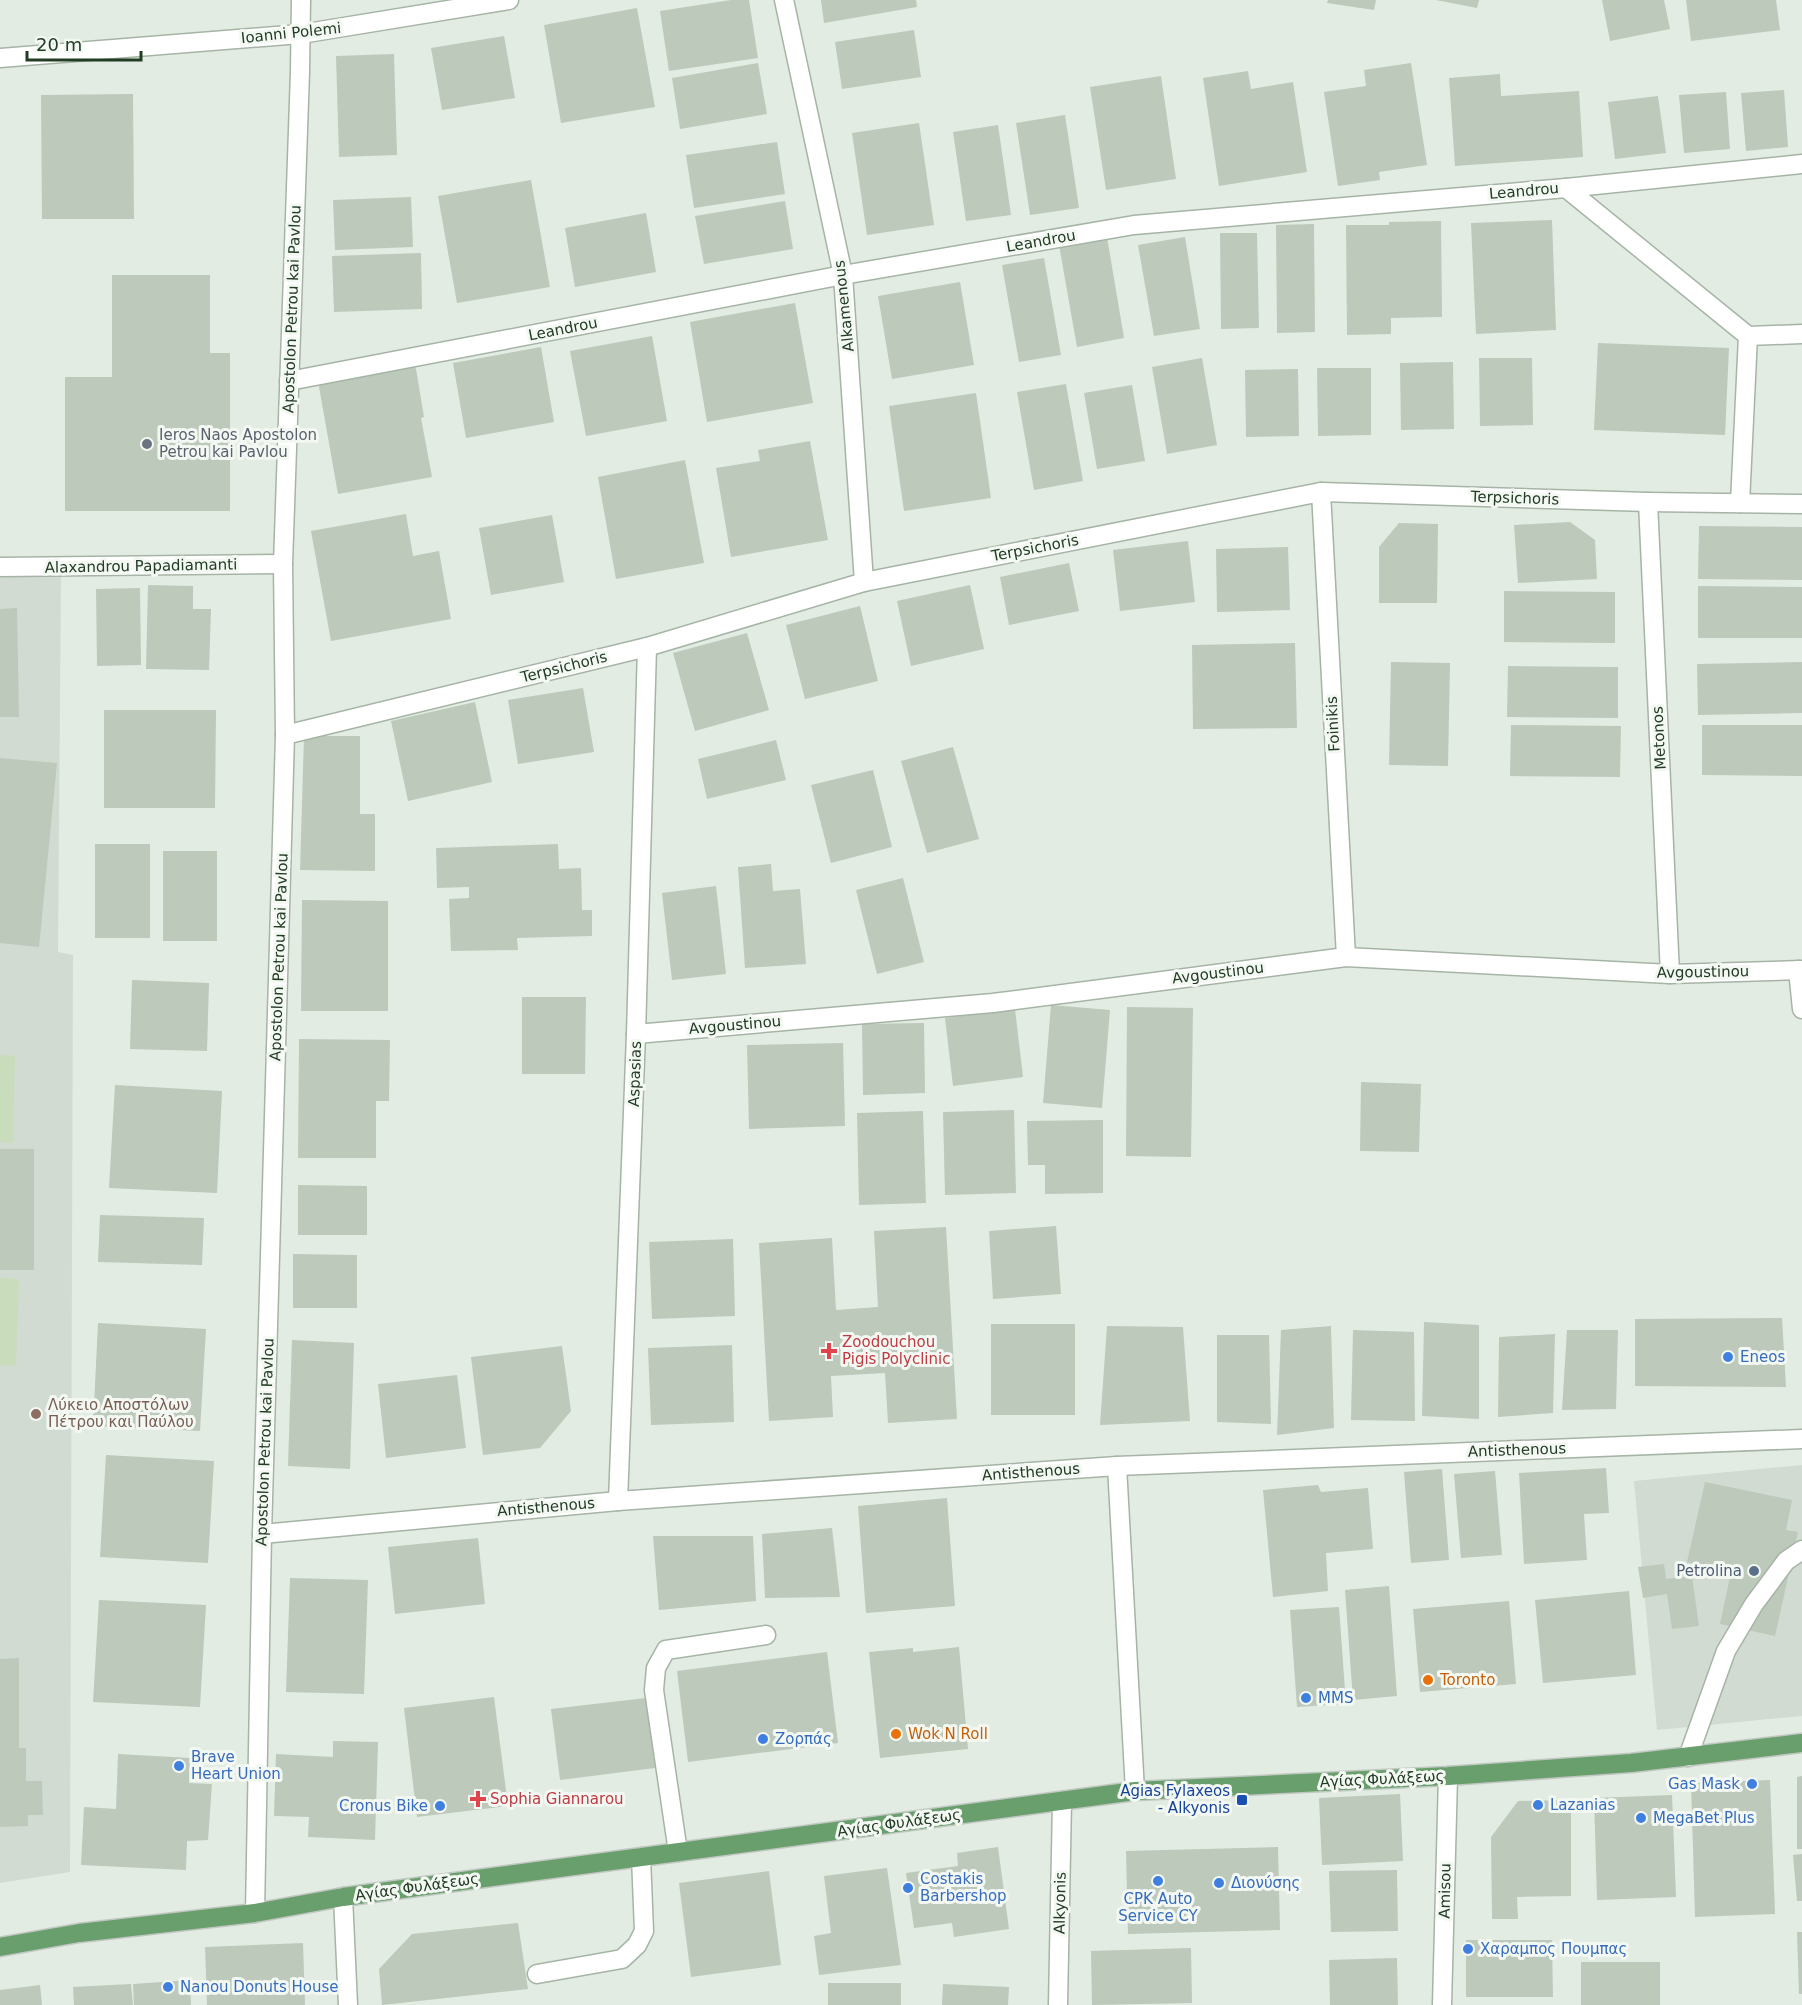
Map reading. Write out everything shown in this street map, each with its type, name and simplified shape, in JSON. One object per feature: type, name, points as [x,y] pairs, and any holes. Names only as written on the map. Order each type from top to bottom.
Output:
[{"type":"main road","name":"Αγίας Φυλάξεως","points":[[0,1947],[79,1933],[255,1913],[343,1897],[1135,1791],[1448,1776],[1630,1763],[1802,1743]]},
{"type":"street","name":"Apostolon Petrou kai Pavlou","points":[[255,1913],[262,1534],[285,735],[283,564],[302,34],[301,0]]},
{"type":"street","name":"Ioanni Polemi","points":[[0,58],[302,34],[509,0]]},
{"type":"street","name":"Alkamenous","points":[[784,0],[843,275],[864,582]]},
{"type":"street","name":"Leandrou","points":[[289,381],[843,275],[1134,225],[1566,188],[1802,164]]},
{"type":"street","points":[[1566,188],[1748,336],[1802,334]]},
{"type":"street","points":[[1740,503],[1748,336]]},
{"type":"street","name":"Terpsichoris","points":[[285,735],[647,647],[864,582],[1321,492],[1648,502],[1802,504]]},
{"type":"street","name":"Foinikis","points":[[1321,492],[1346,957]]},
{"type":"street","name":"Metonos","points":[[1648,502],[1670,974]]},
{"type":"street","name":"Alaxandrou Papadiamanti","points":[[0,567],[283,564]]},
{"type":"street","name":"Aspasias","points":[[618,1501],[636,1034],[647,647]]},
{"type":"street","name":"Avgoustinou","points":[[636,1034],[993,1003],[1346,957],[1670,974],[1800,970]]},
{"type":"street","points":[[1800,970],[1802,1009]]},
{"type":"street","name":"Antisthenous","points":[[262,1534],[618,1501],[1117,1466],[1802,1439]]},
{"type":"street","points":[[1117,1466],[1135,1791]]},
{"type":"street","points":[[1688,1757],[1726,1651],[1754,1604],[1786,1561],[1802,1550]]},
{"type":"street","points":[[678,1852],[654,1690],[656,1668],[666,1650],[766,1635]]},
{"type":"street","name":"Amisou","points":[[1442,2005],[1448,1776]]},
{"type":"street","name":"Alkyonis","points":[[1058,2005],[1062,1801]]},
{"type":"street","points":[[537,1974],[622,1959],[638,1945],[644,1931],[641,1857]]},
{"type":"street","points":[[343,1897],[348,2005]]},
{"type":"shaded area","name":"Λύκειο Αποστόλων Πέτρου και Παύλου","points":[[0,573],[61,575],[58,952],[73,955],[70,1872],[0,1883]]},
{"type":"shaded area","points":[[1802,1465],[1802,1716],[1657,1730],[1634,1481]]},
{"type":"green space","points":[[0,1055],[15,1056],[13,1143],[0,1142]]},
{"type":"green space","points":[[0,1278],[19,1279],[16,1366],[0,1365]]},
{"type":"building","points":[[731,0],[749,0],[758,58],[669,71],[660,11]]},
{"type":"building","points":[[821,0],[916,0],[917,7],[824,23]]},
{"type":"building","points":[[1328,0],[1376,0],[1374,10],[1327,3]]},
{"type":"building","points":[[1436,0],[1479,0],[1477,8]]},
{"type":"building","points":[[1602,0],[1664,0],[1670,29],[1610,41]]},
{"type":"building","points":[[1686,0],[1776,0],[1780,30],[1691,41]]},
{"type":"building","points":[[637,8],[655,107],[561,123],[544,25]]},
{"type":"building","points":[[914,30],[921,77],[842,89],[835,42]]},
{"type":"building","points":[[504,36],[515,98],[442,110],[431,48]]},
{"type":"building","points":[[394,54],[397,155],[339,157],[336,56]]},
{"type":"building","points":[[758,63],[767,114],[680,129],[672,78]]},
{"type":"building","points":[[1411,63],[1427,165],[1379,172],[1380,180],[1338,186],[1324,92],[1366,86],[1364,70]]},
{"type":"building","points":[[1248,71],[1251,89],[1293,82],[1307,172],[1219,186],[1203,78]]},
{"type":"building","points":[[1500,74],[1501,96],[1579,91],[1583,157],[1455,166],[1449,78]]},
{"type":"building","points":[[1161,76],[1176,179],[1106,190],[1090,87]]},
{"type":"building","points":[[1784,90],[1788,147],[1746,151],[1741,93]]},
{"type":"building","points":[[1726,92],[1730,149],[1684,153],[1679,95]]},
{"type":"building","points":[[133,94],[134,219],[42,219],[41,95]]},
{"type":"building","points":[[1658,96],[1666,153],[1615,159],[1608,102]]},
{"type":"building","points":[[1065,115],[1079,208],[1030,215],[1016,123]]},
{"type":"building","points":[[919,123],[934,225],[867,235],[852,133]]},
{"type":"building","points":[[998,125],[1011,215],[966,221],[953,132]]},
{"type":"building","points":[[777,142],[785,194],[694,208],[686,155]]},
{"type":"building","points":[[531,180],[550,287],[457,303],[438,196]]},
{"type":"building","points":[[411,197],[413,247],[335,250],[333,200]]},
{"type":"building","points":[[785,201],[793,249],[704,264],[695,216]]},
{"type":"building","points":[[646,213],[656,272],[575,287],[565,228]]},
{"type":"building","points":[[1552,220],[1556,330],[1476,334],[1471,223]]},
{"type":"building","points":[[1441,221],[1442,317],[1391,318],[1391,334],[1347,335],[1346,225],[1389,225],[1389,222]]},
{"type":"building","points":[[1314,224],[1315,332],[1277,333],[1276,225]]},
{"type":"building","points":[[1220,233],[1257,233],[1259,328],[1221,329]]},
{"type":"building","points":[[1107,237],[1124,338],[1077,347],[1059,245]]},
{"type":"building","points":[[1185,237],[1200,329],[1154,336],[1138,245]]},
{"type":"building","points":[[421,253],[422,309],[334,312],[332,256]]},
{"type":"building","points":[[1044,258],[1061,355],[1019,362],[1002,265]]},
{"type":"building","name":"Ieros Naos Apostolon Petrou kai Pavlou","points":[[112,275],[210,275],[210,353],[230,353],[230,511],[65,511],[65,377],[112,377]]},
{"type":"building","points":[[960,282],[974,365],[892,379],[878,296]]},
{"type":"building","points":[[795,303],[813,403],[707,422],[690,322]]},
{"type":"building","points":[[652,336],[667,421],[586,436],[570,351]]},
{"type":"building","points":[[1598,343],[1729,348],[1725,435],[1594,430]]},
{"type":"building","points":[[541,347],[554,422],[466,438],[453,363]]},
{"type":"building","points":[[1202,358],[1217,445],[1167,454],[1152,367]]},
{"type":"building","points":[[1479,358],[1532,358],[1533,425],[1480,426]]},
{"type":"building","points":[[1453,362],[1454,429],[1401,430],[1400,363]]},
{"type":"building","points":[[415,363],[424,417],[421,418],[432,477],[338,494],[318,381]]},
{"type":"building","points":[[1317,368],[1371,368],[1371,435],[1318,436]]},
{"type":"building","points":[[1298,369],[1299,436],[1246,437],[1245,370]]},
{"type":"building","points":[[1066,384],[1083,481],[1034,490],[1017,392]]},
{"type":"building","points":[[1132,385],[1145,461],[1097,469],[1084,393]]},
{"type":"building","points":[[976,393],[991,498],[904,511],[889,406]]},
{"type":"building","points":[[810,441],[828,540],[731,557],[716,468],[760,461],[758,450]]},
{"type":"building","points":[[685,460],[704,563],[616,579],[598,477]]},
{"type":"building","points":[[406,514],[413,556],[439,551],[451,619],[331,641],[311,531]]},
{"type":"building","points":[[552,515],[564,582],[491,595],[479,528]]},
{"type":"building","points":[[1570,522],[1595,540],[1597,579],[1518,583],[1514,525]]},
{"type":"building","points":[[1399,523],[1438,524],[1437,603],[1379,603],[1379,547]]},
{"type":"building","points":[[1699,526],[1802,527],[1802,580],[1698,579]]},
{"type":"building","points":[[1188,541],[1195,602],[1120,611],[1113,550]]},
{"type":"building","points":[[1288,547],[1290,610],[1217,612],[1216,549]]},
{"type":"building","points":[[1069,563],[1079,611],[1009,625],[1000,577]]},
{"type":"building","points":[[148,585],[193,586],[193,609],[211,609],[209,670],[146,669]]},
{"type":"building","points":[[970,585],[984,649],[911,666],[897,601]]},
{"type":"building","points":[[1698,586],[1802,587],[1802,638],[1698,638]]},
{"type":"building","points":[[140,588],[141,665],[97,666],[96,589]]},
{"type":"building","points":[[1504,591],[1615,592],[1615,643],[1504,642]]},
{"type":"building","points":[[860,606],[878,681],[805,699],[786,625]]},
{"type":"building","points":[[17,608],[19,717],[0,717],[0,609]]},
{"type":"building","points":[[747,633],[769,710],[695,731],[673,653]]},
{"type":"building","points":[[1295,643],[1297,728],[1193,729],[1192,645]]},
{"type":"building","points":[[1391,662],[1450,663],[1448,766],[1389,765]]},
{"type":"building","points":[[1802,662],[1802,713],[1698,715],[1697,664]]},
{"type":"building","points":[[1508,666],[1618,667],[1618,718],[1507,717]]},
{"type":"building","points":[[583,688],[594,752],[518,764],[508,700]]},
{"type":"building","points":[[475,702],[492,782],[408,801],[391,721]]},
{"type":"building","points":[[104,710],[216,710],[215,808],[104,808]]},
{"type":"building","points":[[1511,725],[1621,726],[1620,777],[1510,776]]},
{"type":"building","points":[[1702,725],[1802,725],[1802,776],[1702,775]]},
{"type":"building","points":[[304,736],[360,736],[360,814],[375,814],[375,871],[300,870]]},
{"type":"building","points":[[776,740],[786,780],[707,799],[698,759]]},
{"type":"building","points":[[953,747],[979,839],[927,853],[901,761]]},
{"type":"building","points":[[0,758],[57,763],[39,947],[0,943]]},
{"type":"building","points":[[873,770],[892,847],[831,863],[811,785]]},
{"type":"building","points":[[95,844],[150,844],[150,938],[95,938]]},
{"type":"building","points":[[558,844],[559,869],[581,868],[582,910],[592,910],[592,936],[517,938],[518,950],[451,951],[449,899],[469,898],[469,887],[437,888],[436,848]]},
{"type":"building","points":[[163,851],[217,851],[217,941],[163,941]]},
{"type":"building","points":[[771,864],[773,891],[800,889],[806,964],[745,968],[738,867]]},
{"type":"building","points":[[903,878],[924,962],[877,974],[856,890]]},
{"type":"building","points":[[716,886],[726,974],[672,980],[662,893]]},
{"type":"building","points":[[302,900],[388,901],[388,1011],[301,1011]]},
{"type":"building","points":[[132,980],[209,983],[207,1051],[130,1049]]},
{"type":"building","points":[[522,997],[586,997],[585,1074],[522,1074]]},
{"type":"building","points":[[1051,1005],[1110,1010],[1102,1108],[1043,1103]]},
{"type":"building","points":[[1127,1007],[1193,1008],[1191,1157],[1126,1156]]},
{"type":"building","points":[[1015,1009],[1023,1077],[953,1086],[945,1018]]},
{"type":"building","points":[[924,1023],[925,1093],[863,1095],[862,1024]]},
{"type":"building","points":[[299,1039],[390,1040],[389,1101],[376,1101],[376,1158],[298,1158]]},
{"type":"building","points":[[843,1043],[845,1126],[749,1129],[747,1045]]},
{"type":"building","points":[[1361,1082],[1421,1084],[1419,1152],[1360,1151]]},
{"type":"building","points":[[115,1085],[222,1091],[217,1193],[109,1188]]},
{"type":"building","points":[[1014,1110],[1016,1193],[945,1195],[943,1112]]},
{"type":"building","points":[[923,1111],[926,1203],[859,1205],[857,1113]]},
{"type":"building","points":[[1103,1120],[1103,1193],[1045,1194],[1045,1165],[1028,1165],[1027,1121]]},
{"type":"building","points":[[0,1149],[34,1149],[34,1270],[0,1270]]},
{"type":"building","points":[[298,1185],[367,1186],[367,1235],[298,1235]]},
{"type":"building","points":[[100,1215],[204,1218],[202,1265],[98,1262]]},
{"type":"building","points":[[1056,1226],[1061,1294],[993,1299],[989,1231]]},
{"type":"building","points":[[946,1227],[957,1419],[888,1423],[885,1373],[831,1376],[833,1417],[769,1421],[759,1243],[832,1238],[836,1310],[878,1307],[874,1231]]},
{"type":"building","points":[[733,1239],[735,1316],[652,1319],[649,1242]]},
{"type":"building","points":[[293,1254],[357,1255],[357,1308],[293,1308]]},
{"type":"building","points":[[1782,1318],[1786,1387],[1635,1386],[1635,1319]]},
{"type":"building","points":[[1424,1322],[1479,1325],[1479,1419],[1422,1416]]},
{"type":"building","points":[[98,1323],[206,1329],[200,1431],[93,1426]]},
{"type":"building","points":[[991,1324],[1075,1324],[1075,1415],[991,1415]]},
{"type":"building","points":[[1107,1326],[1183,1327],[1190,1421],[1100,1425]]},
{"type":"building","points":[[1331,1326],[1334,1428],[1277,1435],[1281,1330]]},
{"type":"building","points":[[1353,1330],[1414,1332],[1415,1421],[1351,1420]]},
{"type":"building","points":[[1567,1330],[1618,1330],[1616,1409],[1562,1410]]},
{"type":"building","points":[[1555,1334],[1553,1413],[1498,1417],[1499,1337]]},
{"type":"building","points":[[1217,1335],[1269,1335],[1271,1424],[1217,1422]]},
{"type":"building","points":[[292,1340],[354,1343],[350,1469],[288,1466]]},
{"type":"building","points":[[732,1345],[734,1422],[651,1425],[648,1348]]},
{"type":"building","points":[[562,1346],[571,1411],[540,1448],[483,1455],[471,1357]]},
{"type":"building","points":[[457,1375],[466,1448],[386,1458],[378,1384]]},
{"type":"building","points":[[106,1455],[214,1461],[208,1563],[100,1557]]},
{"type":"building","points":[[1606,1468],[1609,1513],[1584,1514],[1587,1560],[1524,1564],[1519,1473]]},
{"type":"building","points":[[1442,1469],[1449,1560],[1411,1563],[1404,1472]]},
{"type":"building","points":[[1495,1471],[1502,1555],[1461,1558],[1454,1474]]},
{"type":"building","points":[[1705,1482],[1792,1500],[1786,1530],[1798,1532],[1775,1636],[1720,1624],[1731,1572],[1687,1562]]},
{"type":"building","points":[[1318,1485],[1321,1492],[1368,1488],[1373,1549],[1326,1553],[1328,1591],[1273,1597],[1263,1490]]},
{"type":"building","points":[[947,1498],[955,1606],[866,1613],[858,1506]]},
{"type":"building","points":[[832,1528],[840,1597],[765,1598],[762,1534]]},
{"type":"building","points":[[653,1536],[753,1536],[756,1601],[659,1610]]},
{"type":"building","points":[[478,1538],[485,1604],[395,1614],[388,1547]]},
{"type":"building","points":[[1664,1564],[1666,1579],[1692,1576],[1699,1626],[1672,1629],[1667,1594],[1643,1598],[1638,1567]]},
{"type":"building","points":[[290,1578],[368,1580],[364,1694],[286,1692]]},
{"type":"building","points":[[1389,1586],[1397,1696],[1353,1700],[1345,1590]]},
{"type":"building","points":[[1629,1591],[1636,1675],[1543,1683],[1535,1600]]},
{"type":"building","points":[[99,1600],[206,1605],[200,1707],[93,1702]]},
{"type":"building","points":[[1509,1601],[1516,1684],[1420,1692],[1413,1609]]},
{"type":"building","points":[[1339,1607],[1346,1704],[1297,1707],[1290,1610]]},
{"type":"building","points":[[959,1647],[968,1749],[880,1758],[869,1652],[913,1648],[913,1652]]},
{"type":"building","points":[[827,1652],[838,1743],[688,1762],[677,1671]]},
{"type":"building","points":[[19,1658],[19,1748],[26,1748],[26,1781],[42,1781],[43,1815],[28,1815],[28,1826],[0,1827],[0,1659]]},
{"type":"building","points":[[494,1697],[508,1806],[417,1817],[404,1708]]},
{"type":"building","points":[[646,1698],[655,1768],[560,1780],[551,1709]]},
{"type":"building","points":[[333,1741],[378,1742],[375,1840],[308,1837],[309,1817],[274,1816],[276,1754],[333,1757]]},
{"type":"building","points":[[118,1754],[190,1758],[189,1783],[212,1784],[208,1840],[187,1841],[186,1870],[81,1865],[84,1807],[116,1809]]},
{"type":"building","points":[[1802,1776],[1802,1849],[1797,1849],[1797,1777]]},
{"type":"building","points":[[1770,1780],[1775,1914],[1695,1917],[1691,1783]]},
{"type":"building","points":[[1400,1794],[1403,1861],[1322,1865],[1319,1798]]},
{"type":"building","points":[[1672,1795],[1676,1897],[1597,1900],[1594,1798]]},
{"type":"building","points":[[1571,1800],[1571,1896],[1517,1897],[1518,1919],[1492,1919],[1491,1837],[1518,1801]]},
{"type":"building","points":[[998,1847],[1009,1929],[954,1937],[952,1923],[914,1928],[906,1873],[958,1866],[957,1853]]},
{"type":"building","points":[[1278,1847],[1280,1930],[1128,1934],[1126,1851]]},
{"type":"building","points":[[1802,1854],[1802,1901],[1797,1901],[1793,1855]]},
{"type":"building","points":[[887,1868],[901,1965],[819,1975],[814,1936],[831,1933],[824,1876]]},
{"type":"building","points":[[1397,1870],[1398,1931],[1331,1932],[1329,1871]]},
{"type":"building","points":[[769,1871],[781,1965],[691,1977],[679,1883]]},
{"type":"building","points":[[518,1923],[528,1989],[382,2005],[379,1969],[412,1934]]},
{"type":"building","points":[[1797,1932],[1802,1932],[1802,1994],[1799,1994]]},
{"type":"building","points":[[1466,1940],[1552,1940],[1553,1997],[1466,1997]]},
{"type":"building","points":[[303,1943],[305,2005],[207,2005],[205,1947]]},
{"type":"building","points":[[1191,1948],[1192,2003],[1092,2005],[1091,1951]]},
{"type":"building","points":[[1397,1958],[1398,2005],[1330,2005],[1329,1960]]},
{"type":"building","points":[[1581,1962],[1660,1962],[1660,2005],[1581,2005]]},
{"type":"building","points":[[190,1980],[191,2005],[134,2005],[133,1984]]},
{"type":"building","points":[[828,1983],[901,1983],[901,2005],[828,2005]]},
{"type":"building","points":[[131,1984],[133,2005],[74,2005],[73,1987]]},
{"type":"building","points":[[943,1984],[1009,1987],[1008,2005],[942,2005]]},
{"type":"building","points":[[40,1985],[42,2005],[0,2005],[0,1990]]},
{"type":"place","name":"Ieros Naos Apostolon Petrou kai Pavlou","points":[[147,444]]},
{"type":"place","name":"Zoodouchou Pigis Polyclinic","points":[[829,1351]]},
{"type":"place","name":"Eneos","points":[[1728,1357]]},
{"type":"place","name":"Λύκειο Αποστόλων Πέτρου και Παύλου","points":[[36,1414]]},
{"type":"place","name":"Petrolina","points":[[1754,1571]]},
{"type":"place","name":"Toronto","points":[[1428,1680]]},
{"type":"place","name":"MMS","points":[[1306,1698]]},
{"type":"place","name":"Wok N Roll","points":[[896,1734]]},
{"type":"place","name":"Ζορπάς","points":[[763,1739]]},
{"type":"place","name":"Brave Heart Union","points":[[179,1766]]},
{"type":"place","name":"Gas Mask","points":[[1752,1784]]},
{"type":"place","name":"Sophia Giannarou","points":[[478,1799]]},
{"type":"place","name":"Agias Fylaxeos - Alkyonis","points":[[1242,1800]]},
{"type":"place","name":"Lazanias","points":[[1538,1805]]},
{"type":"place","name":"Cronus Bike","points":[[440,1806]]},
{"type":"place","name":"MegaBet Plus","points":[[1641,1818]]},
{"type":"place","name":"CPK Auto Service CY","points":[[1158,1881]]},
{"type":"place","name":"Διονύσης","points":[[1219,1883]]},
{"type":"place","name":"Costakis Barbershop","points":[[908,1888]]},
{"type":"place","name":"Χαραμπος Πουμπας","points":[[1468,1949]]},
{"type":"place","name":"Nanou Donuts House","points":[[168,1987]]}]
